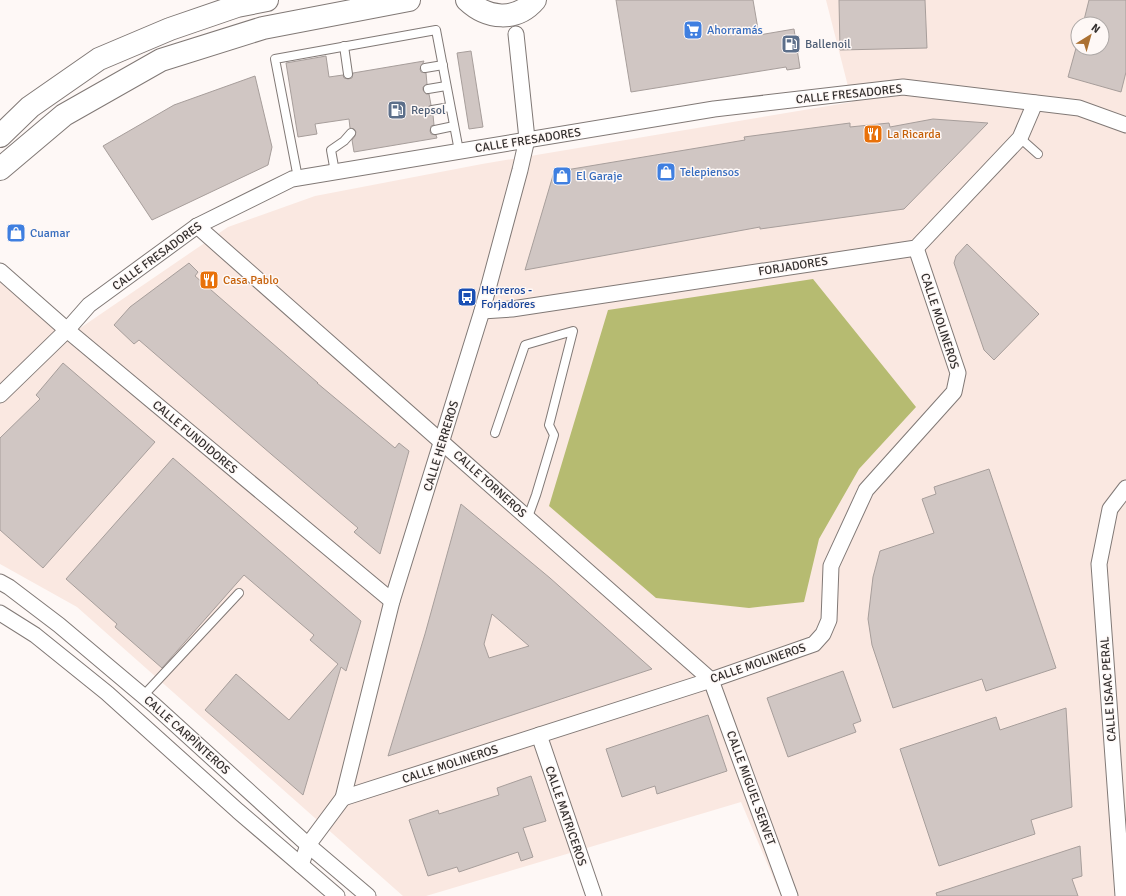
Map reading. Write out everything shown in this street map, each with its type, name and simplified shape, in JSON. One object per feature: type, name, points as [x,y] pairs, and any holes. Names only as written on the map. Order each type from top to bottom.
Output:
[{"type":"main road","points":[[0,136],[30,107],[99,59],[170,29],[237,6],[267,0]]},
{"type":"main road","points":[[0,168],[64,115],[161,60],[263,28],[409,0]]},
{"type":"main road","points":[[471,5],[503,16],[518,13],[533,3]]},
{"type":"street","points":[[471,5],[516,34],[533,3]]},
{"type":"street","name":"CALLE HERREROS","points":[[301,865],[308,845],[343,798],[392,601],[482,311],[527,139],[516,34]]},
{"type":"street","name":"CALLE FRESADORES","points":[[0,395],[68,330],[89,305],[197,226],[292,179],[714,108],[903,87],[1079,108],[1125,122]]},
{"type":"street","points":[[916,248],[1020,138],[1034,103]]},
{"type":"street","name":"CALLE TORNEROS","points":[[197,226],[711,680]]},
{"type":"street","name":"FORJADORES","points":[[482,311],[512,309],[916,248]]},
{"type":"street","name":"CALLE MOLINEROS","points":[[343,798],[711,680],[814,644],[823,634],[829,620],[831,566],[866,490],[954,392],[958,373],[916,248]]},
{"type":"street","name":"CALLE FUNDIDORES","points":[[0,271],[68,330],[392,601]]},
{"type":"street","name":"CALLE ISAAC PERAL","points":[[1123,896],[1099,564],[1110,509],[1126,488]]},
{"type":"street","name":"CALLE CARPÌNTEROS","points":[[0,582],[9,587],[59,625],[143,696],[308,845],[368,896]]},
{"type":"street","name":"CALLE CARPÌNTEROS","points":[[0,613],[35,635],[107,693],[238,811],[337,896]]},
{"type":"street","name":"CALLE MIGUEL SERVET","points":[[711,680],[790,896]]},
{"type":"street","name":"CALLE MATRICEROS","points":[[538,735],[594,896]]},
{"type":"lane","points":[[298,178],[275,59],[436,30],[458,151]]},
{"type":"lane","points":[[344,46],[348,74]]},
{"type":"lane","points":[[425,68],[443,65]]},
{"type":"lane","points":[[428,89],[446,86]]},
{"type":"lane","points":[[432,110],[450,107]]},
{"type":"lane","points":[[435,130],[454,126]]},
{"type":"lane","points":[[335,172],[331,150],[344,141],[351,133]]},
{"type":"lane","points":[[1020,138],[1038,154]]},
{"type":"lane","points":[[344,141],[353,144]]},
{"type":"lane","points":[[495,433],[525,345],[573,331],[548,425],[554,435],[528,517]]},
{"type":"lane","points":[[143,696],[239,593]]},
{"type":"shaded area","points":[[826,0],[1126,0],[1126,896],[781,896],[741,802],[426,896],[403,896],[77,607],[0,564],[0,276],[70,335],[228,227],[315,196],[482,164],[852,102]]},
{"type":"green space","points":[[813,279],[916,407],[859,469],[819,539],[804,602],[749,608],[656,598],[549,506],[608,310]]},
{"type":"building","points":[[616,0],[753,0],[759,35],[794,29],[800,68],[787,70],[786,67],[631,92]]},
{"type":"building","points":[[839,0],[925,0],[927,48],[840,50]]},
{"type":"building","points":[[1089,0],[1126,0],[1126,72],[1121,92],[1068,77],[1074,56],[1110,56],[1110,16],[1085,16]]},
{"type":"building","points":[[471,51],[483,127],[469,129],[457,53]]},
{"type":"building","points":[[326,56],[329,77],[343,75],[344,78],[348,79],[352,78],[353,73],[424,61],[420,69],[421,72],[426,73],[427,84],[423,87],[423,90],[426,94],[429,94],[431,105],[427,108],[427,111],[430,115],[433,115],[434,125],[431,126],[430,131],[431,134],[436,135],[437,138],[354,152],[352,140],[356,132],[354,129],[350,128],[349,119],[315,124],[317,134],[298,137],[286,63]]},
{"type":"building","points":[[255,76],[272,147],[268,165],[152,220],[103,146],[174,105]]},
{"type":"building","points":[[933,119],[988,123],[904,209],[760,229],[760,227],[525,270],[554,172],[745,140],[744,137],[850,123],[850,127],[889,123],[890,127]]},
{"type":"building","points":[[967,244],[1039,314],[994,360],[984,350],[954,263],[956,256]]},
{"type":"building","points":[[189,263],[198,272],[195,276],[317,383],[395,448],[399,443],[409,451],[380,554],[354,532],[358,528],[139,340],[134,344],[114,325],[130,307]]},
{"type":"building","points":[[63,363],[155,442],[43,568],[0,530],[0,438],[40,399],[36,395]]},
{"type":"building","points":[[173,458],[361,621],[346,671],[341,667],[303,795],[205,710],[236,674],[289,720],[338,664],[310,640],[314,635],[244,575],[162,668],[115,627],[117,624],[66,579]]},
{"type":"building","points":[[989,469],[1056,668],[986,691],[982,679],[893,708],[872,645],[868,619],[873,577],[880,551],[934,533],[922,499],[936,494],[934,487]]},
{"type":"building","points":[[461,504],[550,578],[652,669],[388,756],[425,634]],"holes":[[[492,614],[529,646],[489,658],[484,644]]]},
{"type":"building","points":[[843,671],[861,721],[853,724],[856,732],[788,757],[767,698]]},
{"type":"building","points":[[1066,708],[1072,807],[1031,820],[1035,834],[939,866],[900,749],[996,717],[1000,730]]},
{"type":"building","points":[[708,715],[727,771],[657,794],[655,786],[622,797],[606,749]]},
{"type":"building","points":[[531,776],[546,821],[523,828],[533,857],[521,861],[518,852],[459,872],[457,867],[428,876],[409,820],[438,810],[439,814],[499,795],[497,788]]},
{"type":"building","points":[[1080,846],[1082,876],[1072,879],[1078,896],[937,896],[936,893]]},
{"type":"place","name":"Ahorramás","points":[[693,30]]},
{"type":"place","name":"Ballenoil","points":[[791,44]]},
{"type":"place","name":"Repsol","points":[[397,110]]},
{"type":"place","name":"La Ricarda","points":[[873,134]]},
{"type":"place","name":"Telepiensos","points":[[666,172]]},
{"type":"place","name":"El Garaje","points":[[562,176]]},
{"type":"place","name":"Cuamar","points":[[16,233]]},
{"type":"place","name":"Casa Pablo","points":[[209,280]]},
{"type":"place","name":"Herreros - Forjadores","points":[[467,297]]}]
